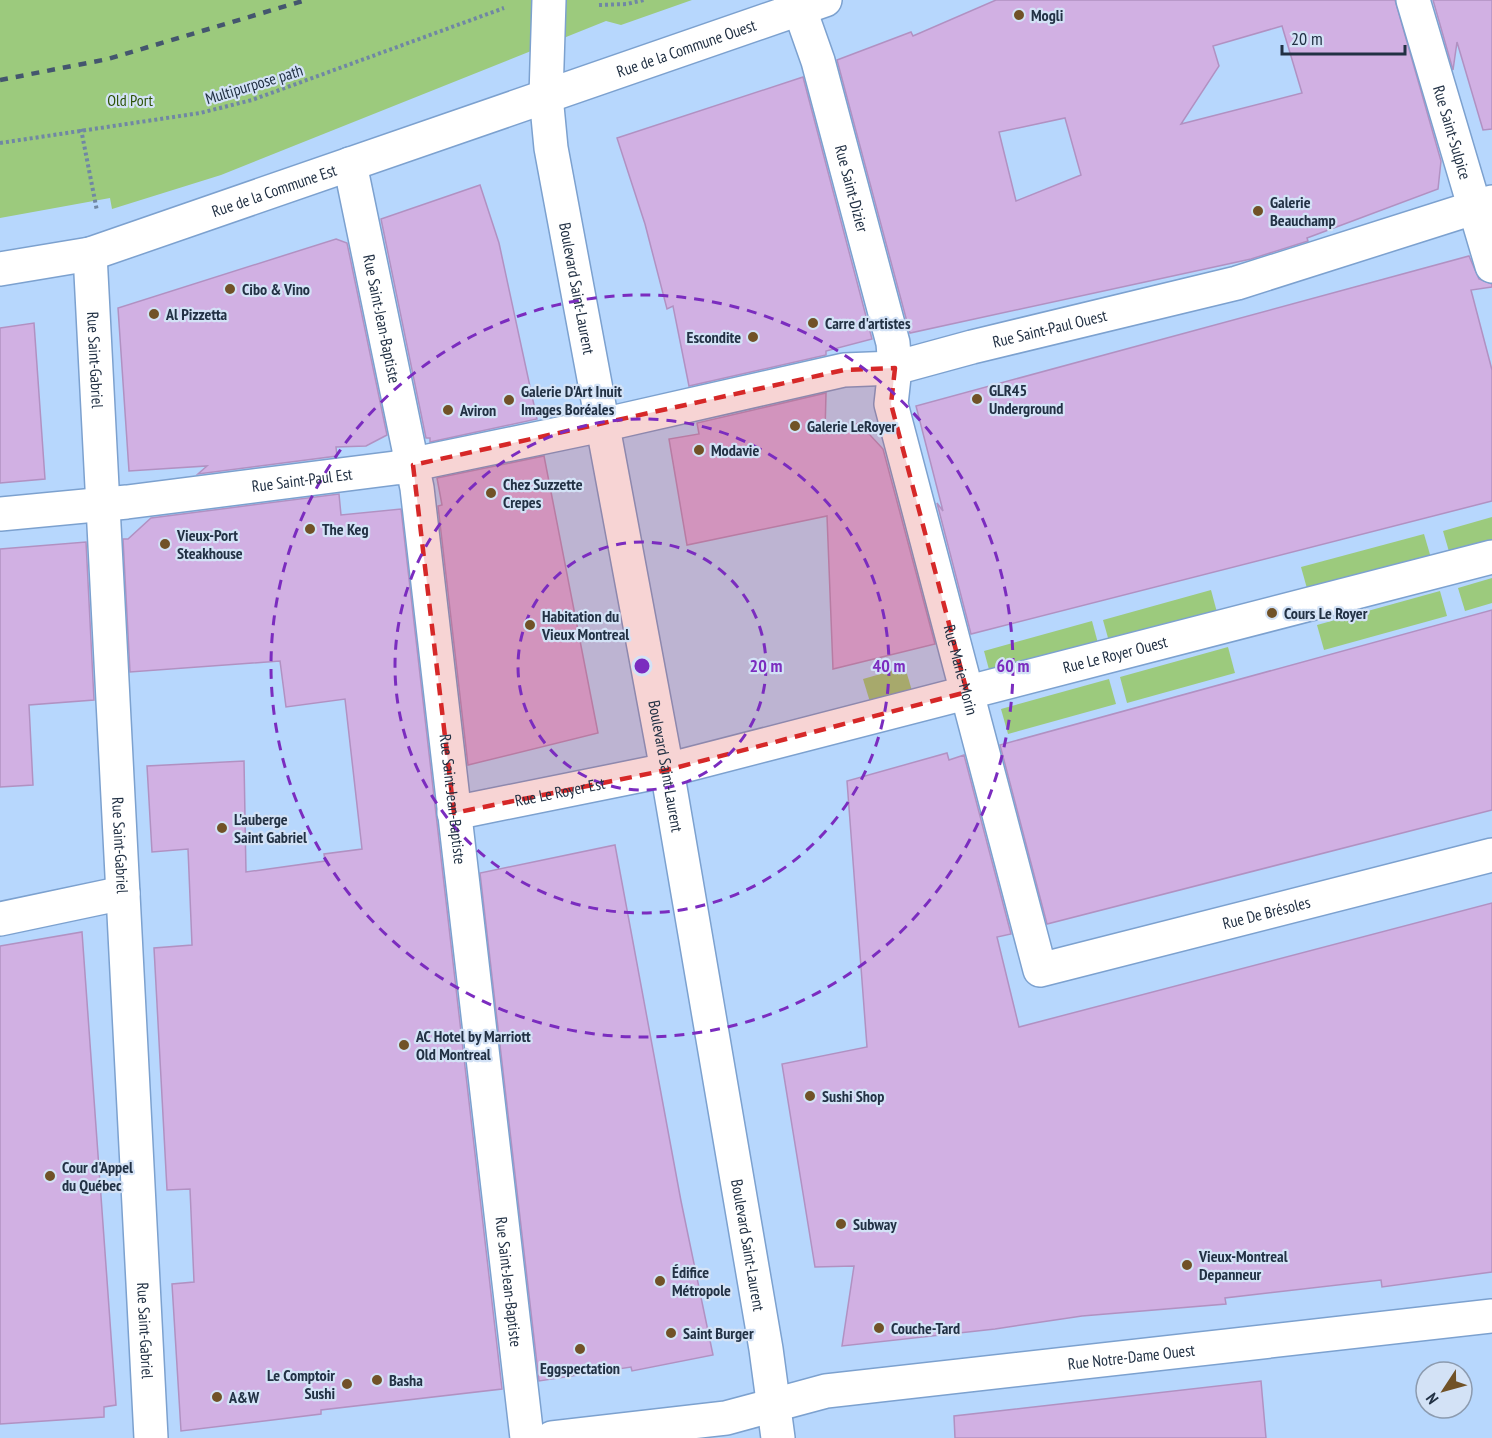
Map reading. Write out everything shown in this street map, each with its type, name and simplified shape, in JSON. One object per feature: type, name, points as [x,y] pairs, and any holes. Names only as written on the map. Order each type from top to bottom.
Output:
[{"type":"street","name":"Boulevard Saint-Laurent","points":[[549,0],[546,96],[551,148],[667,770],[778,1438]]},
{"type":"street","name":"Rue Saint-Sulpice","points":[[1413,0],[1483,205],[1492,266]]},
{"type":"street","name":"Rue de la Commune Ouest","points":[[546,96],[812,5]]},
{"type":"street","name":"Rue Saint-Dizier","points":[[812,5],[827,95],[893,344],[895,368]]},
{"type":"street","name":"Rue de la Commune Est","points":[[0,269],[90,254],[546,96]]},
{"type":"street","name":"Rue Saint-Jean-Baptiste","points":[[350,164],[413,465],[527,1438]]},
{"type":"street","name":"Rue Saint-Paul Ouest","points":[[602,425],[843,370],[895,368],[972,347],[1237,283],[1483,205]]},
{"type":"street","name":"Rue Saint-Gabriel","points":[[90,254],[152,1438]]},
{"type":"street","name":"Rue Marie-Morin","points":[[895,368],[891,404],[1040,970]]},
{"type":"street","name":"Rue Saint-Paul Est","points":[[0,514],[103,504],[413,465],[602,425]]},
{"type":"street","name":"Rue Le Royer Ouest","points":[[667,770],[1492,556]]},
{"type":"street","name":"Rue Le Royer Est","points":[[454,813],[667,770]]},
{"type":"street","name":"Rue De Brésoles","points":[[1040,970],[1492,855]]},
{"type":"street","points":[[0,919],[123,893]]},
{"type":"street","name":"Rue Notre-Dame Ouest","points":[[552,1438],[726,1418],[844,1389],[1492,1316]]},
{"type":"path","points":[[599,5],[627,4],[644,0]]},
{"type":"path","name":"Multipurpose path","points":[[0,143],[81,129],[200,113],[252,100],[504,8]]},
{"type":"path","points":[[81,129],[97,209]]},
{"type":"highlighted area","points":[[895,368],[891,404],[967,692],[667,770],[454,813],[413,465],[844,370]]},
{"type":"green space","name":"Old Port","points":[[0,0],[692,0],[621,25],[606,21],[221,175],[112,209],[110,198],[0,218]]},
{"type":"green space","points":[[1492,517],[1492,543],[1450,555],[1443,531]]},
{"type":"green space","points":[[1424,534],[1431,558],[1308,592],[1301,567]]},
{"type":"green space","points":[[1492,578],[1492,603],[1465,611],[1458,588]]},
{"type":"green space","points":[[1211,590],[1218,616],[1110,645],[1103,620]]},
{"type":"green space","points":[[1440,591],[1447,616],[1324,650],[1317,625]]},
{"type":"green space","points":[[1092,621],[1099,647],[991,677],[984,651]]},
{"type":"green space","points":[[1228,647],[1235,673],[1127,703],[1120,677]]},
{"type":"green space","points":[[905,667],[912,691],[870,702],[863,679]]},
{"type":"green space","points":[[1109,679],[1116,704],[1008,734],[1001,709]]},
{"type":"building","points":[[996,0],[1395,0],[1441,161],[1438,189],[1307,238],[1308,241],[1251,259],[910,333],[837,60],[911,32],[913,36]],"holes":[[[1282,26],[1302,93],[1181,124],[1219,66],[1213,46]],[[1065,118],[1081,175],[1016,201],[999,132]]]},
{"type":"building","points":[[1433,0],[1492,0],[1492,129],[1483,130],[1457,42],[1453,70]]},
{"type":"building","points":[[803,77],[872,339],[826,351],[826,355],[689,386],[673,306],[667,309],[645,224],[617,138]]},
{"type":"building","points":[[480,185],[499,243],[537,419],[430,442],[430,438],[426,438],[381,219]]},
{"type":"building","points":[[336,239],[347,243],[387,435],[366,446],[336,447],[337,456],[198,474],[207,466],[129,471],[118,308]]},
{"type":"building","points":[[1469,256],[1479,279],[1492,284],[1492,287],[1471,290],[1492,370],[1492,501],[971,634],[937,503],[943,511],[916,406]]},
{"type":"building","points":[[34,323],[45,479],[0,483],[0,328]]},
{"type":"building","points":[[826,393],[825,433],[859,423],[883,449],[935,644],[833,669],[827,516],[687,545],[669,439],[699,434],[697,423]]},
{"type":"building","points":[[544,456],[598,733],[468,765],[438,506],[442,505],[437,478]]},
{"type":"building","points":[[339,494],[341,515],[401,509],[502,1389],[321,1410],[321,1414],[181,1431],[172,1284],[194,1282],[190,1189],[167,1190],[154,948],[192,945],[188,849],[152,852],[147,766],[244,761],[246,872],[325,861],[324,854],[362,849],[345,699],[286,707],[280,661],[130,672],[123,539],[128,539],[151,518]]},
{"type":"building","points":[[86,542],[94,700],[29,705],[33,785],[0,787],[0,549]]},
{"type":"building","points":[[1492,610],[1492,810],[1047,924],[1000,745]]},
{"type":"building","points":[[947,753],[949,760],[964,755],[1011,934],[997,937],[1019,1027],[1492,903],[1492,1272],[1382,1287],[1381,1280],[1225,1298],[1226,1304],[1082,1316],[995,1329],[842,1346],[854,1266],[815,1267],[782,1064],[867,1047],[847,781]]},
{"type":"building","points":[[615,845],[681,1201],[713,1355],[632,1371],[631,1367],[539,1381],[480,873]]},
{"type":"building","name":"Cour d'Appel du Québec","points":[[82,932],[116,1405],[104,1407],[104,1417],[0,1424],[0,946]]},
{"type":"building","points":[[1261,1381],[1266,1438],[955,1438],[954,1416]]},
{"type":"railway","points":[[0,80],[108,59],[306,0]]},
{"type":"place","name":"Mogli","points":[[1019,15]]},
{"type":"place","name":"Galerie Beauchamp","points":[[1258,211]]},
{"type":"place","name":"Cibo & Vino","points":[[230,289]]},
{"type":"place","name":"Al Pizzetta","points":[[154,314]]},
{"type":"place","name":"Carre d'artistes","points":[[813,323]]},
{"type":"place","name":"Escondite","points":[[753,337]]},
{"type":"place","name":"GLR45 Underground","points":[[977,399]]},
{"type":"place","name":"Galerie D'Art Inuit Images Boréales","points":[[509,400]]},
{"type":"place","name":"Aviron","points":[[448,410]]},
{"type":"place","name":"Galerie LeRoyer","points":[[795,426]]},
{"type":"place","name":"Modavie","points":[[699,450]]},
{"type":"place","name":"Chez Suzzette Crepes","points":[[491,493]]},
{"type":"place","name":"The Keg","points":[[310,529]]},
{"type":"place","name":"Vieux-Port Steakhouse","points":[[165,544]]},
{"type":"place","name":"Cours Le Royer","points":[[1272,613]]},
{"type":"place","name":"Habitation du Vieux Montreal","points":[[530,625]]},
{"type":"place","name":"L'auberge Saint Gabriel","points":[[222,828]]},
{"type":"place","name":"AC Hotel by Marriott Old Montreal","points":[[404,1045]]},
{"type":"place","name":"Sushi Shop","points":[[810,1096]]},
{"type":"place","name":"Cour d'Appel du Québec","points":[[50,1176]]},
{"type":"place","name":"Subway","points":[[841,1224]]},
{"type":"place","name":"Vieux-Montreal Depanneur","points":[[1187,1265]]},
{"type":"place","name":"Édifice Métropole","points":[[660,1281]]},
{"type":"place","name":"Couche-Tard","points":[[879,1328]]},
{"type":"place","name":"Saint Burger","points":[[671,1333]]},
{"type":"place","name":"Eggspectation","points":[[580,1349]]},
{"type":"place","name":"Basha","points":[[377,1380]]},
{"type":"place","name":"Le Comptoir Sushi","points":[[347,1384]]},
{"type":"place","name":"A&W","points":[[217,1397]]}]
